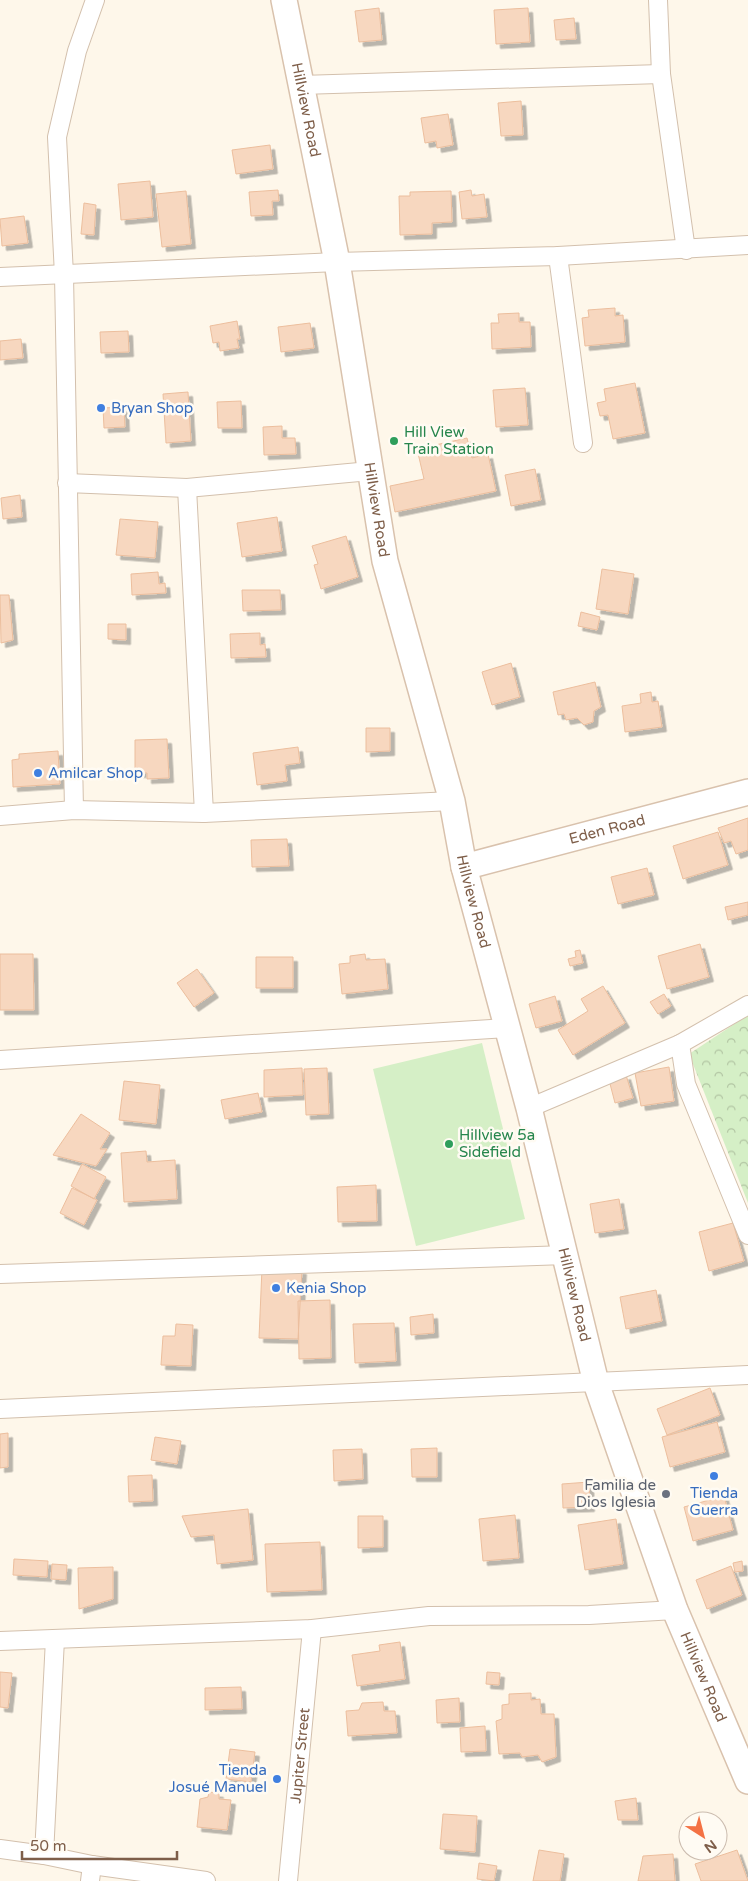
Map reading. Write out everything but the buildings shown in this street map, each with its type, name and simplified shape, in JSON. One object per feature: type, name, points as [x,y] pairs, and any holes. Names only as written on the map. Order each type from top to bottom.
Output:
[{"type":"street","points":[[74,810],[64,275],[57,137],[77,51],[95,0]]},
{"type":"street","name":"Hillview Road","points":[[284,0],[337,262],[384,561],[452,801],[464,868],[530,1108],[596,1383],[676,1610],[748,1781]]},
{"type":"street","points":[[658,0],[661,74],[686,250]]},
{"type":"street","points":[[301,85],[661,74]]},
{"type":"street","points":[[0,277],[337,262],[558,256],[748,245]]},
{"type":"street","points":[[558,256],[583,443]]},
{"type":"street","points":[[68,483],[187,488],[370,470]]},
{"type":"street","points":[[187,488],[204,813]]},
{"type":"street","name":"Eden Road","points":[[464,868],[748,792]]},
{"type":"street","points":[[0,816],[74,810],[204,813],[452,801]]},
{"type":"street","points":[[530,1108],[680,1044],[748,1005]]},
{"type":"street","points":[[0,1060],[507,1028]]},
{"type":"street","points":[[680,1044],[686,1084],[748,1235]]},
{"type":"street","points":[[0,1274],[566,1255]]},
{"type":"street","points":[[0,1409],[748,1375]]},
{"type":"street","points":[[0,1641],[312,1629],[430,1616],[589,1615],[676,1610]]},
{"type":"street","name":"Jupiter Street","points":[[288,1881],[312,1629]]},
{"type":"street","points":[[44,1855],[55,1639]]},
{"type":"street","points":[[0,1849],[44,1855],[91,1873],[206,1881]]},
{"type":"green space","points":[[748,1015],[748,1203],[689,1054]]},
{"type":"green space","name":"Hillview 5a Sidefield","points":[[482,1043],[525,1219],[416,1246],[373,1069]]},
{"type":"place","name":"Bryan Shop","points":[[101,408]]},
{"type":"place","name":"Hill View Train Station","points":[[394,441]]},
{"type":"place","name":"Amilcar Shop","points":[[38,773]]},
{"type":"place","name":"Hillview 5a Sidefield","points":[[449,1144]]},
{"type":"place","name":"Kenia Shop","points":[[276,1288]]},
{"type":"place","name":"Tienda Guerra","points":[[714,1476]]},
{"type":"place","name":"Familia de Dios Iglesia","points":[[666,1494]]},
{"type":"place","name":"Tienda Josué Manuel","points":[[277,1779]]}]
